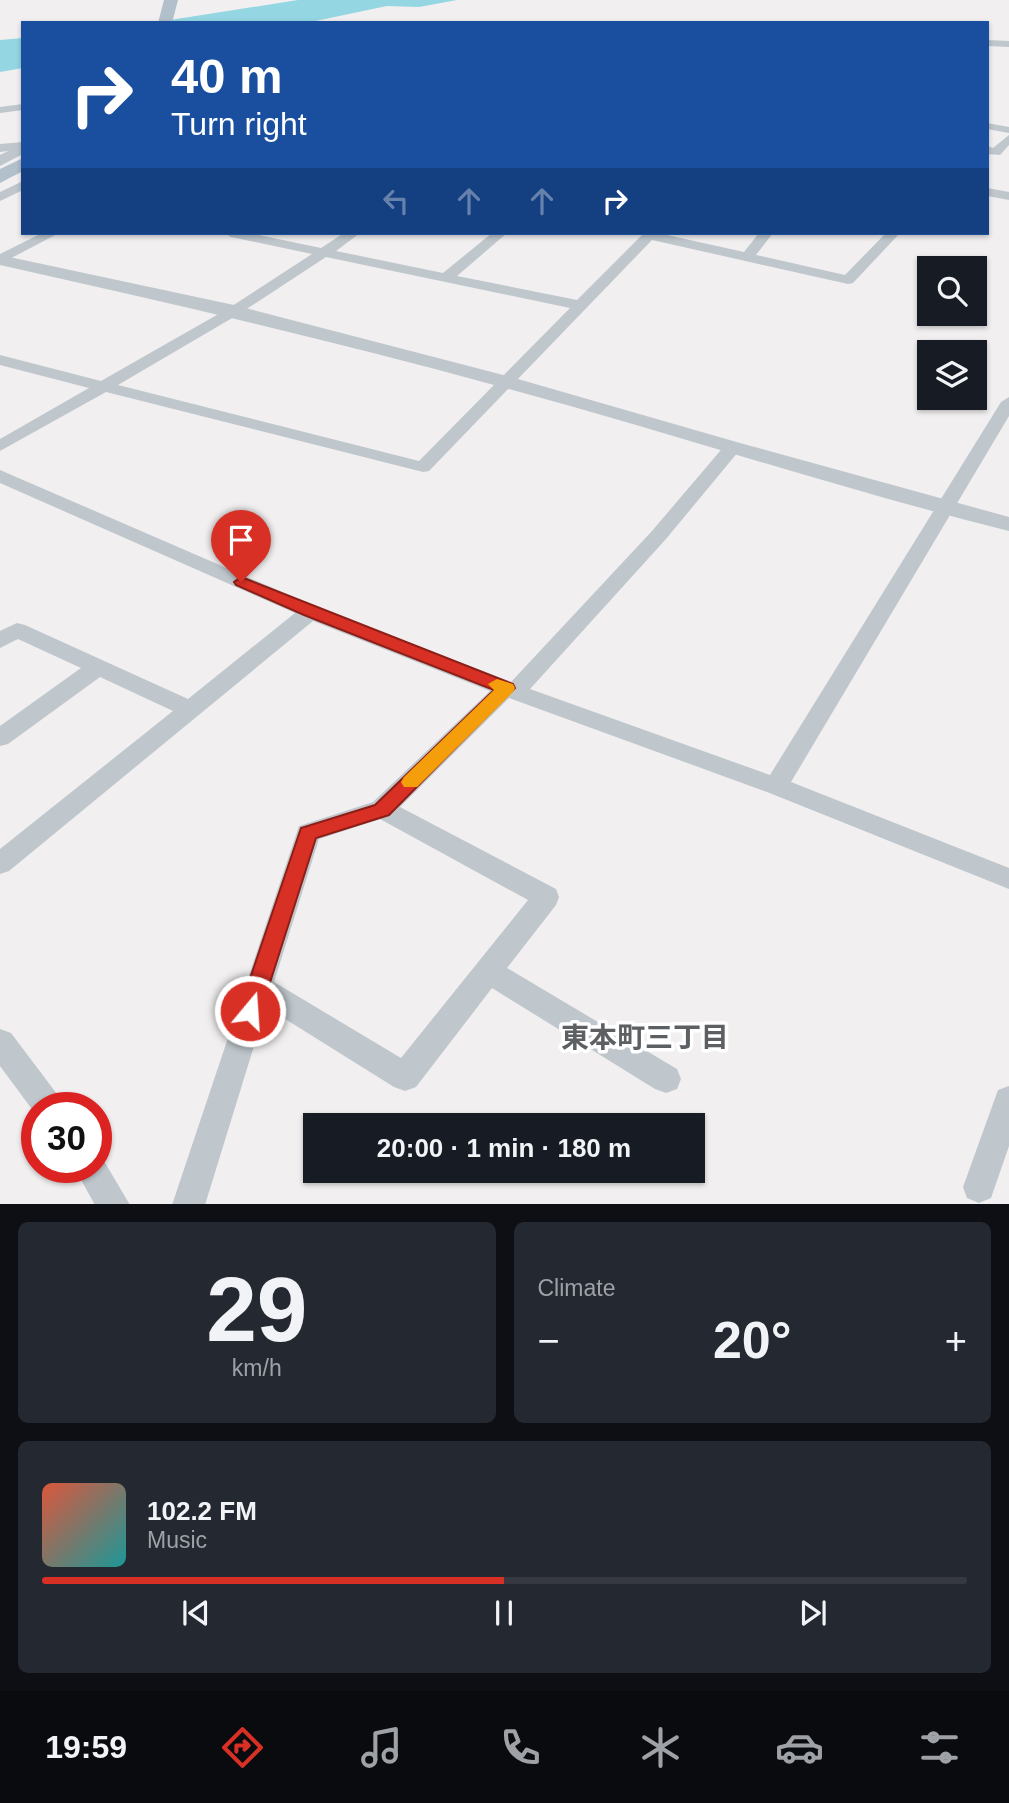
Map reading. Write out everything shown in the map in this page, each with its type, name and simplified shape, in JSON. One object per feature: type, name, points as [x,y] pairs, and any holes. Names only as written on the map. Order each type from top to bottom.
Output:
[{"type":"main road","points":[[166,21],[171,0]]},
{"type":"main road","points":[[0,177],[21,164]]},
{"type":"street","points":[[989,43],[1009,44]]},
{"type":"street","points":[[0,110],[21,107]]},
{"type":"street","points":[[989,125],[1009,130]]},
{"type":"street","points":[[989,150],[996,152],[1009,138]]},
{"type":"street","points":[[0,148],[21,146]]},
{"type":"street","points":[[0,161],[21,147]]},
{"type":"street","points":[[0,197],[21,186]]},
{"type":"street","points":[[989,192],[1009,195]]},
{"type":"street","points":[[0,260],[47,235]]},
{"type":"street","points":[[241,235],[577,305]]},
{"type":"street","points":[[0,446],[234,311],[350,235]]},
{"type":"street","points":[[446,278],[498,235]]},
{"type":"street","points":[[0,360],[423,467],[577,305],[649,235]]},
{"type":"street","points":[[654,235],[848,280],[891,235]]},
{"type":"street","points":[[747,257],[764,235]]},
{"type":"street","points":[[0,260],[234,311],[504,382],[1009,524]]},
{"type":"street","points":[[776,786],[944,505],[1009,402]]},
{"type":"street","points":[[188,1204],[308,833],[382,810],[511,690],[659,535],[732,448]]},
{"type":"street","points":[[0,477],[310,612],[511,690],[776,786],[1009,879]]},
{"type":"street","points":[[0,863],[310,612]]},
{"type":"street","points":[[0,640],[16,630],[190,709]]},
{"type":"street","points":[[0,738],[98,667]]},
{"type":"street","points":[[258,987],[405,1077],[546,897],[382,810]]},
{"type":"street","points":[[488,971],[666,1079]]},
{"type":"street","points":[[0,1042],[37,1092]]},
{"type":"street","points":[[979,1187],[1009,1100]]},
{"type":"street","points":[[100,1183],[113,1204]]},
{"type":"water","points":[[298,0],[457,0],[419,7],[387,6],[316,21],[164,21]]},
{"type":"water","points":[[21,38],[21,68],[0,72],[0,40]]},
{"type":"slow traffic","points":[[410,782],[506,688],[497,684]]},
{"type":"district","name":"東本町三丁目","points":[[645,1037]]},
{"type":"route","points":[[241,582],[310,612],[506,688],[382,810],[308,833],[250,1011]]}]
